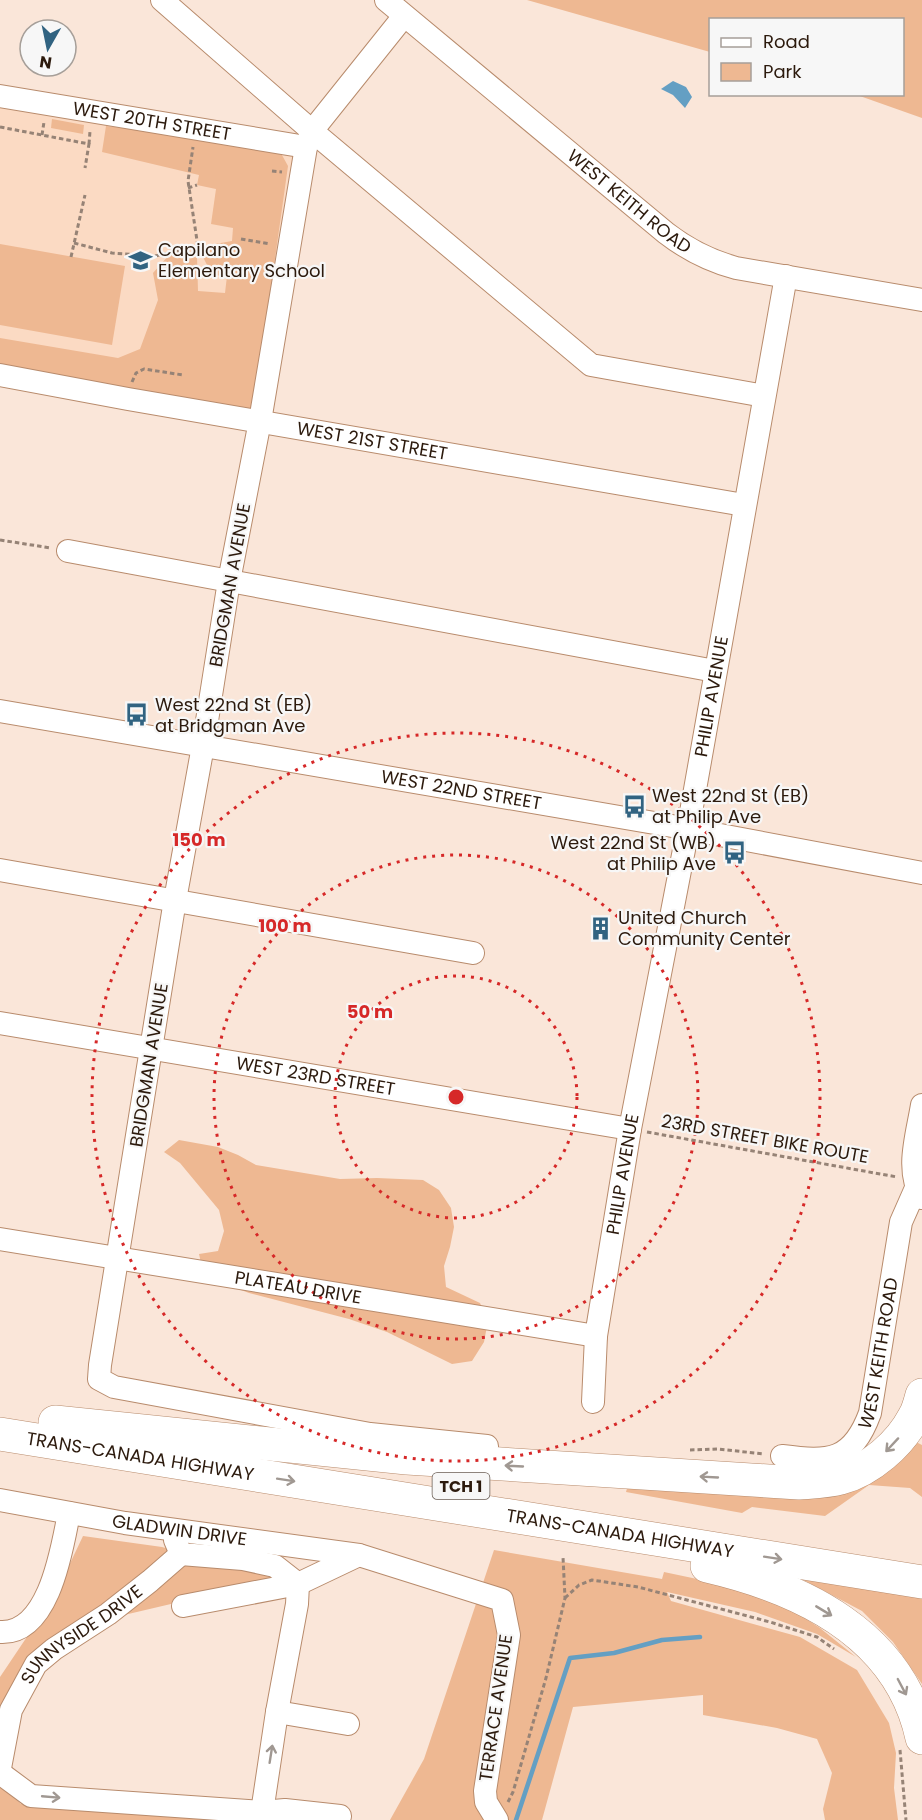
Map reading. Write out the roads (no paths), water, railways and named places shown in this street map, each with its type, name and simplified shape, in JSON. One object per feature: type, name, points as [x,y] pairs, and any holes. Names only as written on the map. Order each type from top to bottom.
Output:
[{"type":"highway","points":[[55,1422],[397,1458],[799,1483],[842,1478],[860,1471],[875,1461],[889,1449],[914,1417],[922,1395]]},
{"type":"highway","name":"TRANS-CANADA HIGHWAY","points":[[0,1413],[922,1560]]},
{"type":"highway","name":"TRANS-CANADA HIGHWAY","points":[[0,1434],[922,1582]]},
{"type":"highway","points":[[466,1510],[715,1568],[754,1579],[804,1599],[849,1626],[887,1662],[913,1709],[910,1741]]},
{"type":"street","points":[[162,0],[309,139],[591,365],[764,396]]},
{"type":"street","name":"WEST KEITH ROAD","points":[[386,0],[679,243],[714,262],[736,268],[922,300]]},
{"type":"street","name":"BRIDGMAN AVENUE","points":[[404,16],[309,139],[260,421],[229,581],[116,1258],[99,1379],[114,1387],[370,1434],[487,1446]]},
{"type":"street","name":"WEST 20TH STREET","points":[[0,96],[309,139]]},
{"type":"street","name":"PHILIP AVENUE","points":[[592,1402],[596,1336],[630,1130],[688,829],[786,276]]},
{"type":"street","name":"WEST 21ST STREET","points":[[0,375],[744,505]]},
{"type":"street","points":[[68,551],[715,671]]},
{"type":"street","name":"WEST 22ND STREET","points":[[0,711],[688,829],[922,873]]},
{"type":"street","points":[[0,870],[473,952]]},
{"type":"street","name":"WEST 23RD STREET","points":[[0,1023],[630,1130]]},
{"type":"street","name":"WEST KEITH ROAD","points":[[782,1456],[817,1460],[843,1452],[859,1438],[870,1413],[901,1222],[920,1191],[912,1165],[922,1105]]},
{"type":"street","name":"PLATEAU DRIVE","points":[[0,1239],[596,1336]]},
{"type":"street","name":"GLADWIN DRIVE","points":[[0,1500],[175,1530],[359,1555]]},
{"type":"street","points":[[0,1632],[18,1630],[35,1617],[52,1583],[69,1513]]},
{"type":"street","points":[[175,1530],[175,1542],[181,1554],[243,1559],[275,1566],[298,1584]]},
{"type":"street","name":"SUNNYSIDE DRIVE","points":[[0,1768],[11,1710],[36,1664],[150,1581],[181,1554]]},
{"type":"street","points":[[183,1606],[298,1584],[359,1555]]},
{"type":"street","name":"TERRACE AVENUE","points":[[359,1555],[502,1600],[509,1635],[485,1791],[486,1802],[500,1815]]},
{"type":"street","points":[[262,1812],[297,1604],[298,1584]]},
{"type":"street","points":[[278,1712],[348,1724]]},
{"type":"street","points":[[0,1773],[31,1796],[262,1812],[285,1810],[340,1816]]},
{"type":"water","points":[[673,81],[686,87],[692,97],[685,108],[673,95],[661,89]]},
{"type":"waterway","points":[[516,1820],[570,1658],[614,1653],[662,1640],[700,1637]]},
{"type":"place","name":"Capilano Elementary School","points":[[140,260]]},
{"type":"place","name":"West 22nd St (EB) at Bridgman Ave","points":[[137,715]]},
{"type":"place","name":"West 22nd St (EB) at Philip Ave","points":[[634,806]]},
{"type":"place","name":"West 22nd St (WB) at Philip Ave","points":[[734,853]]},
{"type":"place","name":"United Church Community Center","points":[[600,928]]}]
